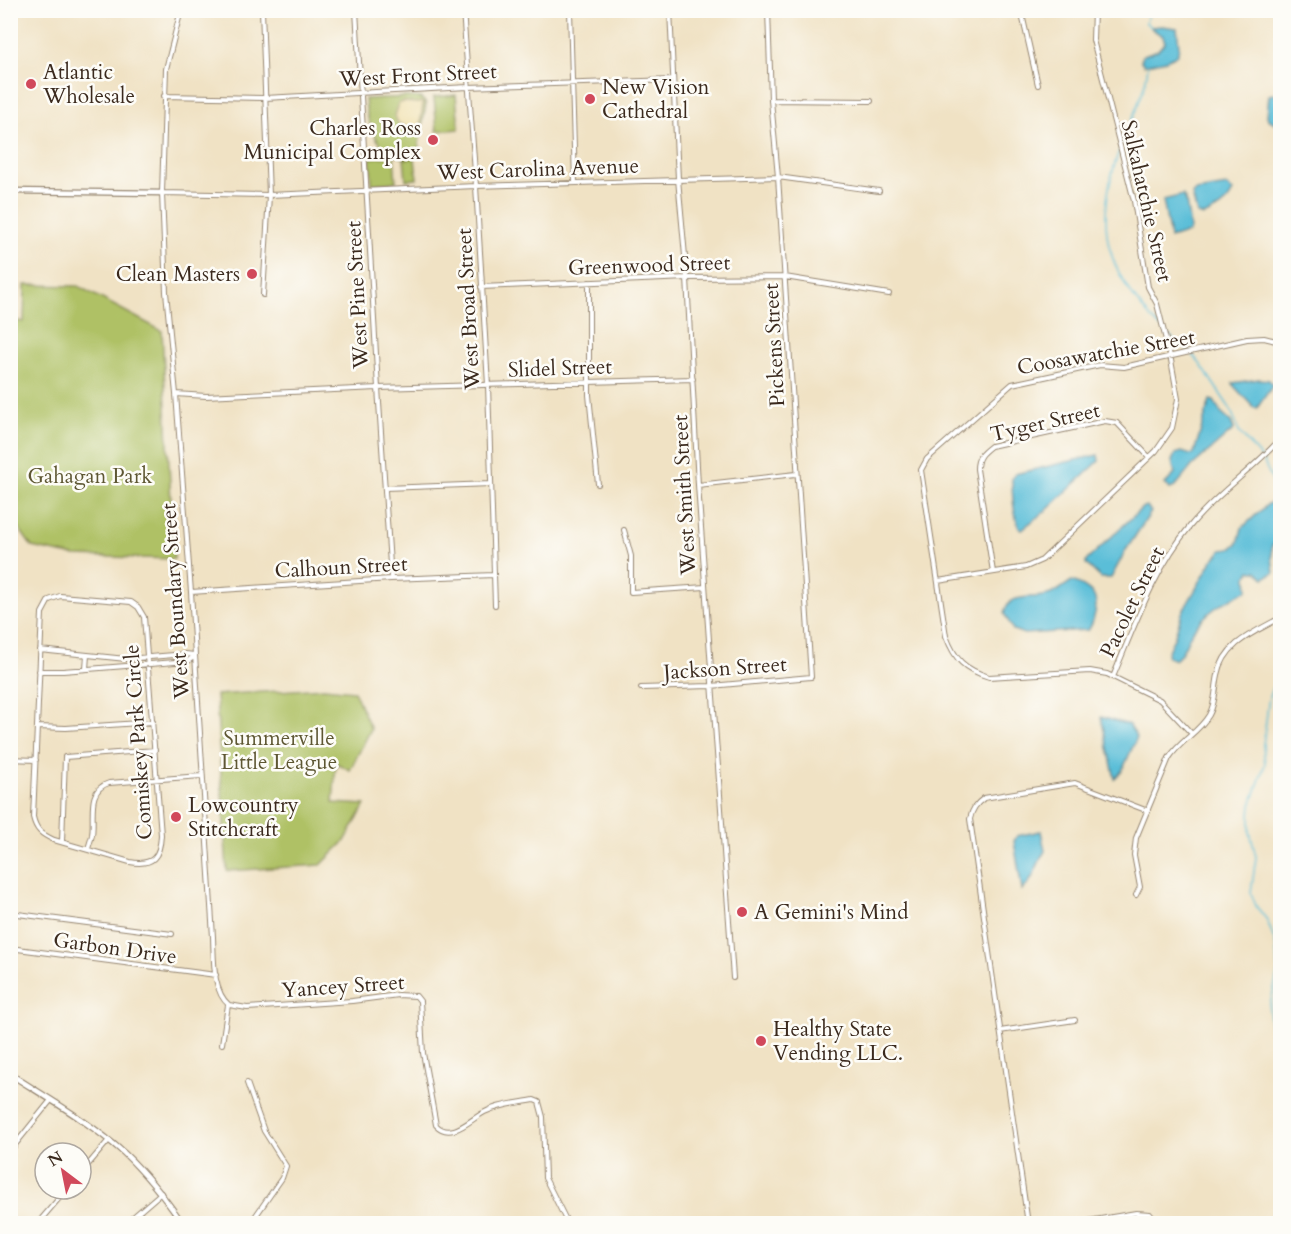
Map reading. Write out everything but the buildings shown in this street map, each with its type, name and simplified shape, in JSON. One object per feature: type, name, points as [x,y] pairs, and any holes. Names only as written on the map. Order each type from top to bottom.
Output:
[{"type":"street","name":"West Boundary Street","points":[[181,10],[166,69],[164,96],[162,193],[166,292],[176,394],[216,975],[221,995],[228,1004]]},
{"type":"street","points":[[262,10],[269,195],[263,295]]},
{"type":"street","name":"West Pine Street","points":[[356,10],[391,579]]},
{"type":"street","name":"West Broad Street","points":[[463,10],[488,385],[495,605]]},
{"type":"street","points":[[570,10],[575,183]]},
{"type":"street","name":"West Smith Street","points":[[670,10],[678,179],[687,278],[711,686],[733,978]]},
{"type":"street","name":"Pickens Street","points":[[768,10],[771,100],[811,677]]},
{"type":"street","points":[[1021,10],[1038,85]]},
{"type":"street","name":"Salkahatchie Street","points":[[938,581],[1026,567],[1042,560],[1149,458],[1172,428],[1178,399],[1157,304],[1148,287],[1134,201],[1093,40],[1094,10]]},
{"type":"street","name":"West Front Street","points":[[164,96],[266,98],[468,87],[673,80]]},
{"type":"street","points":[[771,100],[871,101]]},
{"type":"street","name":"West Carolina Avenue","points":[[162,193],[269,195],[778,177],[879,191]]},
{"type":"street","points":[[10,191],[162,193]]},
{"type":"street","name":"Greenwood Street","points":[[481,287],[687,278],[785,277],[889,294]]},
{"type":"street","points":[[589,282],[590,382],[598,484]]},
{"type":"street","name":"Coosawatchie Street","points":[[1192,734],[1160,700],[1113,677],[1090,671],[989,677],[961,663],[952,652],[945,636],[921,470],[927,459],[1012,384],[1100,365],[1124,367],[1247,339],[1264,338],[1281,342]]},
{"type":"street","name":"Slidel Street","points":[[176,394],[206,396],[378,388],[693,379]]},
{"type":"street","name":"Tyger Street","points":[[993,572],[977,469],[981,453],[991,446],[1105,421],[1117,423],[1149,458]]},
{"type":"street","name":"Pacolet Street","points":[[1113,677],[1149,591],[1191,525],[1281,439]]},
{"type":"street","points":[[698,485],[796,474]]},
{"type":"street","points":[[385,488],[491,484]]},
{"type":"street","points":[[624,530],[631,556],[630,592],[705,588]]},
{"type":"street","name":"Calhoun Street","points":[[190,592],[494,575]]},
{"type":"street","name":"Comiskey Park Circle","points":[[66,596],[131,602],[138,607],[144,617],[161,835],[160,848],[149,862],[140,864],[62,842],[42,834],[35,824],[33,817],[40,650],[44,608],[49,600],[66,596]]},
{"type":"street","points":[[1136,896],[1140,887],[1134,855],[1136,838],[1168,758],[1175,748],[1203,725],[1211,712],[1223,658],[1244,639],[1281,618]]},
{"type":"street","points":[[40,650],[126,659],[186,654],[195,656]]},
{"type":"street","points":[[86,669],[87,655]]},
{"type":"street","points":[[39,671],[148,665],[188,661],[195,656]]},
{"type":"street","name":"Jackson Street","points":[[641,688],[711,686],[811,677]]},
{"type":"street","points":[[37,727],[66,728],[153,722]]},
{"type":"street","points":[[62,842],[65,757],[155,750]]},
{"type":"street","points":[[10,759],[36,760]]},
{"type":"street","points":[[88,849],[92,835],[94,797],[99,788],[109,783],[201,776]]},
{"type":"street","points":[[1028,1224],[970,819],[974,806],[984,798],[1075,783],[1148,811]]},
{"type":"street","points":[[10,913],[172,934]]},
{"type":"street","name":"Garbon Drive","points":[[10,948],[216,975]]},
{"type":"street","name":"Yancey Street","points":[[228,1004],[247,1008],[352,1001],[398,995],[416,996],[420,1001],[423,1053],[435,1121],[440,1130],[456,1130],[487,1111],[534,1100],[542,1107],[545,1178],[568,1224]]},
{"type":"street","points":[[222,1044],[228,1004]]},
{"type":"street","points":[[1000,1031],[1075,1020]]},
{"type":"street","points":[[10,1074],[109,1140],[161,1193],[183,1224]]},
{"type":"street","points":[[247,1083],[261,1124],[286,1166],[282,1178],[250,1224]]},
{"type":"street","points":[[10,1151],[51,1100]]},
{"type":"street","points":[[93,1159],[109,1140]]},
{"type":"street","points":[[125,1224],[161,1193]]},
{"type":"street","points":[[37,1224],[57,1201]]},
{"type":"street","points":[[1071,1224],[1136,1213],[1150,1214],[1158,1224]]},
{"type":"green space","points":[[456,95],[459,129],[437,131],[434,97]]},
{"type":"green space","points":[[421,98],[426,104],[417,156],[404,157],[386,149],[374,135],[365,99]]},
{"type":"green space","points":[[394,156],[396,182],[372,184],[370,158]]},
{"type":"green space","points":[[415,158],[417,179],[406,180],[404,159]]},
{"type":"green space","name":"Gahagan Park","points":[[25,285],[78,286],[162,331],[174,559],[75,556],[32,547],[11,517],[11,320],[24,322]]},
{"type":"green space","name":"Summerville Little League","points":[[324,688],[354,691],[371,729],[350,770],[336,763],[333,803],[365,805],[345,841],[321,865],[227,871],[216,695]]},
{"type":"sand","points":[[399,103],[423,104],[420,126],[409,129],[398,123],[395,116]]},
{"type":"water","points":[[1151,27],[1177,28],[1179,47],[1177,55],[1144,65],[1141,61],[1143,55],[1158,50],[1165,42],[1163,36]]},
{"type":"water","points":[[1273,94],[1280,98],[1280,126],[1267,116],[1269,95]]},
{"type":"water","points":[[1227,186],[1233,191],[1225,203],[1204,216],[1197,214],[1192,194],[1196,191]]},
{"type":"water","points":[[1183,195],[1186,201],[1189,232],[1170,238],[1163,200]]},
{"type":"water","points":[[1259,379],[1269,380],[1273,385],[1257,408],[1254,408],[1233,383]]},
{"type":"water","points":[[1210,400],[1214,401],[1234,429],[1192,466],[1175,487],[1170,489],[1165,484],[1175,474],[1172,461],[1175,454],[1182,452],[1191,455],[1194,453]]},
{"type":"water","points":[[1098,455],[1099,461],[1047,510],[1022,529],[1019,527],[1013,497],[1012,478],[1015,474]]},
{"type":"water","points":[[1275,502],[1280,511],[1280,540],[1272,545],[1274,573],[1264,578],[1257,571],[1250,571],[1247,576],[1248,590],[1210,612],[1192,632],[1178,657],[1175,660],[1168,657],[1167,653],[1182,613],[1212,561],[1222,550],[1230,549],[1238,543],[1242,528],[1268,504]]},
{"type":"water","points":[[1147,506],[1151,512],[1111,578],[1101,578],[1086,564],[1086,561],[1143,507]]},
{"type":"water","points":[[1072,581],[1089,590],[1095,599],[1096,610],[1088,630],[1024,634],[1013,630],[1004,613],[1011,601],[1045,596]]},
{"type":"water","points":[[1101,717],[1129,725],[1137,737],[1122,771],[1115,779]]},
{"type":"water","points":[[1041,831],[1045,851],[1029,883],[1022,890],[1014,841],[1017,836]]},
{"type":"waterway","points":[[1151,10],[1146,23],[1151,27]]},
{"type":"waterway","points":[[1122,144],[1141,96],[1148,66]]},
{"type":"waterway","points":[[1119,151],[1107,202],[1106,225],[1109,247],[1127,288],[1161,328]]},
{"type":"waterway","points":[[1167,334],[1191,353],[1201,365],[1231,410],[1239,432],[1263,460],[1280,497]]},
{"type":"waterway","points":[[1280,675],[1269,697],[1263,745],[1265,764],[1251,805],[1250,815],[1250,832],[1256,857],[1251,893],[1256,906],[1267,920],[1276,945],[1278,972],[1269,1009],[1271,1025],[1280,1040]]},
{"type":"place","name":"Atlantic Wholesale","points":[[31,84]]},
{"type":"place","name":"New Vision Cathedral","points":[[590,99]]},
{"type":"place","name":"Charles Ross Municipal Complex","points":[[433,140]]},
{"type":"place","name":"Clean Masters","points":[[252,274]]},
{"type":"place","name":"Lowcountry Stitchcraft","points":[[176,817]]},
{"type":"place","name":"A Gemini's Mind","points":[[742,912]]},
{"type":"place","name":"Healthy State Vending LLC.","points":[[761,1041]]}]
